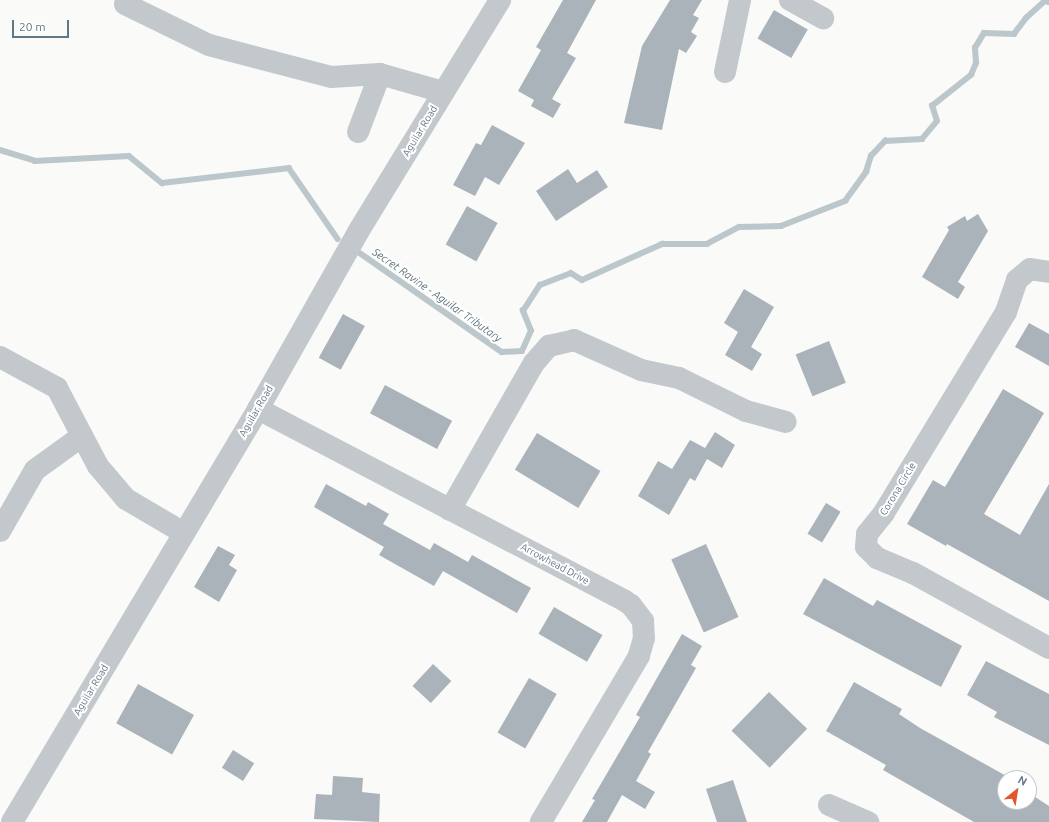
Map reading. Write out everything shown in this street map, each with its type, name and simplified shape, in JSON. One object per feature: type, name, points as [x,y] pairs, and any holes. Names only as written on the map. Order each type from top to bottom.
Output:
[{"type":"street","name":"Aguilar Road","points":[[12,822],[258,409],[358,232],[500,0]]},
{"type":"street","points":[[725,72],[740,0]]},
{"type":"street","points":[[790,0],[823,18]]},
{"type":"street","points":[[125,4],[209,45],[331,77],[380,74],[444,92]]},
{"type":"street","points":[[358,132],[380,74]]},
{"type":"street","name":"Corona Circle","points":[[1049,272],[1030,269],[1016,280],[1006,312],[884,513],[867,534],[866,547],[877,558],[913,572],[1049,648]]},
{"type":"street","points":[[450,510],[530,370],[549,346],[574,340],[641,370],[679,378],[746,411],[786,422]]},
{"type":"street","points":[[0,357],[57,388],[98,466],[126,499],[184,533]]},
{"type":"street","name":"Arrowhead Drive","points":[[258,409],[631,605],[643,621],[644,638],[640,656],[541,822]]},
{"type":"street","points":[[0,532],[35,470],[82,436]]},
{"type":"street","points":[[829,805],[868,822]]},
{"type":"building","points":[[563,0],[596,0],[567,53],[576,58],[552,99],[561,104],[553,118],[531,106],[534,100],[518,91],[541,50],[536,47]]},
{"type":"building","points":[[670,0],[702,0],[693,15],[699,18],[691,32],[697,36],[686,53],[679,49],[662,130],[624,123],[642,46]]},
{"type":"building","points":[[774,10],[808,30],[791,58],[758,39]]},
{"type":"building","points":[[492,125],[525,143],[499,185],[485,177],[475,196],[453,185],[476,143],[481,145]]},
{"type":"building","points":[[568,169],[577,183],[597,170],[608,187],[556,221],[536,191]]},
{"type":"building","points":[[467,206],[498,223],[476,261],[446,244]]},
{"type":"building","points":[[978,214],[988,231],[958,282],[965,287],[958,299],[922,277],[949,230],[947,227],[965,216],[967,221]]},
{"type":"building","points":[[744,289],[774,307],[751,347],[762,354],[752,371],[725,355],[738,332],[724,323]]},
{"type":"building","points":[[343,314],[365,326],[341,370],[319,358]]},
{"type":"building","points":[[1029,323],[1049,334],[1049,366],[1015,347]]},
{"type":"building","points":[[829,341],[846,383],[812,396],[796,354]]},
{"type":"building","points":[[385,385],[452,421],[437,449],[370,413]]},
{"type":"building","points":[[1003,389],[1044,413],[984,514],[1020,535],[1049,484],[1049,601],[947,544],[946,546],[907,524],[933,480],[945,487]]},
{"type":"building","points":[[715,432],[735,445],[722,468],[707,459],[695,481],[690,478],[669,515],[638,496],[658,461],[672,469],[690,440],[705,448]]},
{"type":"building","points":[[537,433],[600,471],[578,508],[515,470]]},
{"type":"building","points":[[326,484],[366,506],[368,502],[389,514],[383,524],[430,550],[434,543],[468,562],[472,555],[531,588],[517,613],[443,571],[434,586],[379,555],[384,547],[314,507]]},
{"type":"building","points":[[826,503],[841,512],[822,543],[807,534]]},
{"type":"building","points":[[706,544],[739,617],[704,633],[671,559]]},
{"type":"building","points":[[218,546],[235,555],[229,565],[237,570],[219,602],[194,587]]},
{"type":"building","points":[[824,578],[873,606],[877,600],[962,646],[941,687],[803,614]]},
{"type":"building","points":[[554,607],[602,635],[587,662],[538,634]]},
{"type":"building","points":[[682,634],[702,646],[691,665],[696,668],[648,752],[651,754],[636,781],[655,792],[645,809],[622,795],[607,822],[582,822],[595,800],[592,799],[640,717],[636,715]]},
{"type":"building","points":[[986,661],[1049,694],[1049,745],[994,717],[997,712],[967,695]]},
{"type":"building","points":[[433,664],[451,681],[431,703],[413,686]]},
{"type":"building","points":[[529,678],[557,694],[525,749],[498,733]]},
{"type":"building","points":[[854,682],[902,709],[899,714],[920,728],[997,771],[997,810],[1037,810],[1037,798],[1049,806],[1049,822],[974,822],[883,770],[886,765],[826,731]]},
{"type":"building","points":[[138,684],[194,715],[172,754],[116,723]]},
{"type":"building","points":[[769,692],[807,729],[770,768],[731,731]]},
{"type":"building","points":[[233,750],[254,763],[243,781],[222,768]]},
{"type":"building","points":[[333,776],[363,778],[362,792],[380,794],[379,822],[314,819],[316,794],[332,795]]},
{"type":"building","points":[[733,780],[747,822],[717,822],[706,789]]},
{"type":"waterway","name":"Secret Ravine - Aguilar Tributary","points":[[360,253],[502,352],[522,351],[531,331],[523,311],[540,285],[571,273],[582,280],[662,244],[707,244],[739,227],[781,226],[845,201],[866,172],[871,156],[885,141],[922,139],[937,121],[932,106],[971,75],[976,63],[975,48],[984,33],[1014,34],[1026,18],[1045,1],[1049,2]]},
{"type":"waterway","name":"Secret Ravine - Aguilar Tributary","points":[[0,150],[35,161],[129,156],[162,183],[289,168],[338,239]]}]
